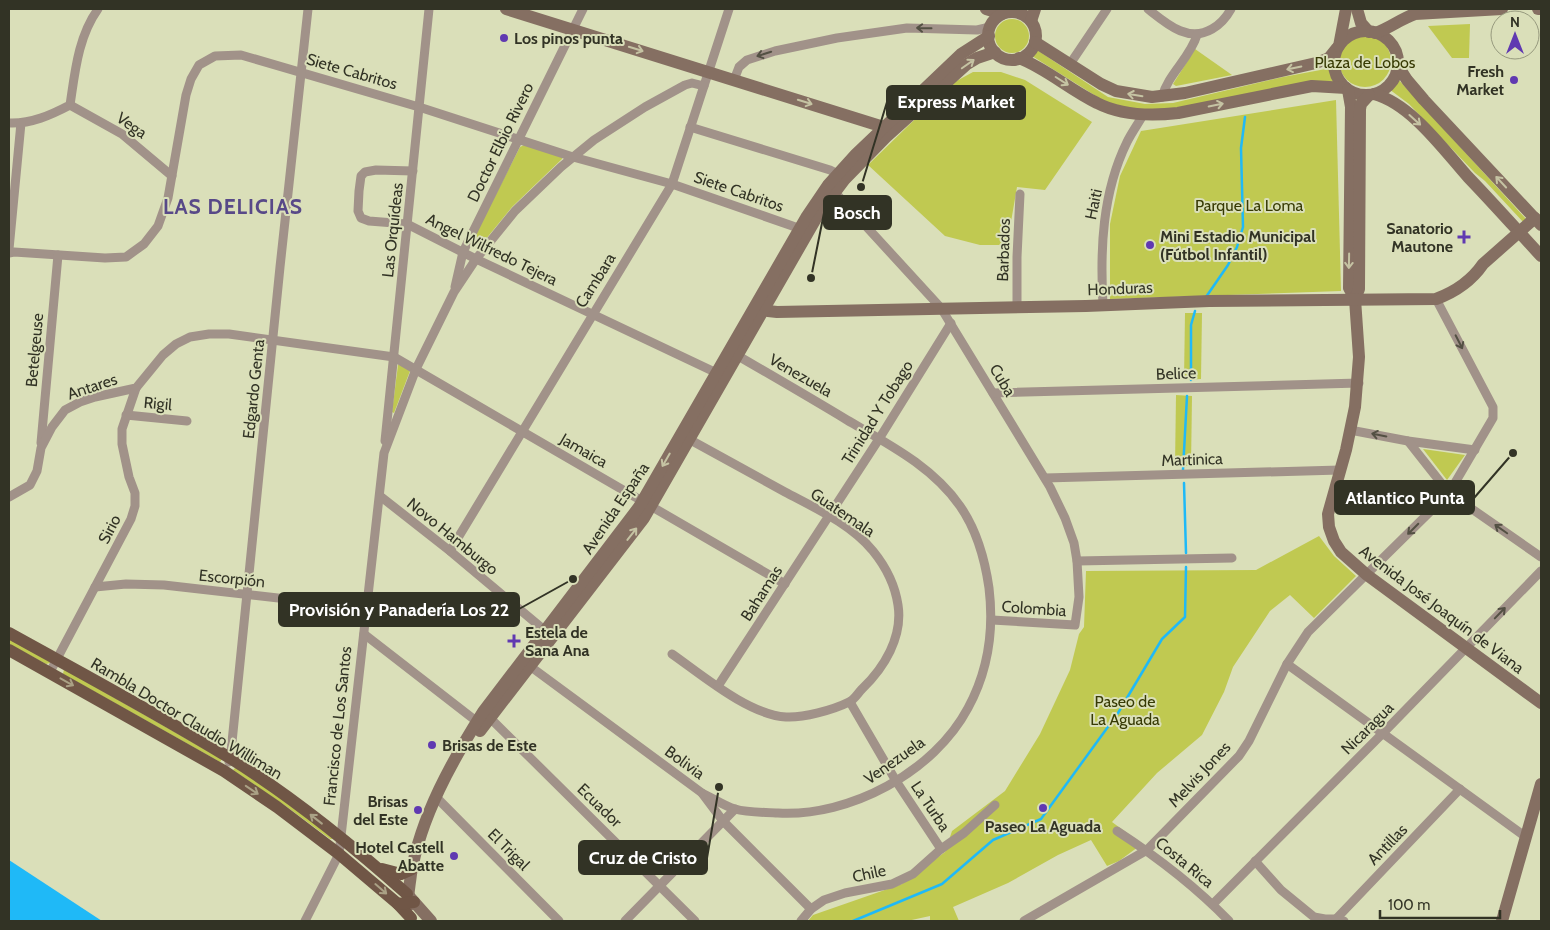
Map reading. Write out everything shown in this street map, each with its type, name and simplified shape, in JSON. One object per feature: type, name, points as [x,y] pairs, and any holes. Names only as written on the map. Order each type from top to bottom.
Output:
[{"type":"main road","points":[[506,9],[889,128]]},
{"type":"main road","points":[[986,9],[1002,14]]},
{"type":"main road","points":[[1346,9],[1334,57],[1336,74],[1340,82],[1347,89]]},
{"type":"main road","points":[[1357,9],[1361,22],[1372,32],[1387,40],[1393,46],[1397,56],[1398,66],[1396,74],[1388,87],[1371,95]]},
{"type":"main road","points":[[1035,42],[1101,84],[1116,91],[1162,97],[1316,63],[1329,58],[1344,40],[1354,34],[1390,28],[1402,19],[1415,14],[1502,9]]},
{"type":"main road","points":[[1017,10],[1027,16],[1033,15],[1035,42],[1029,52],[1019,58],[1006,59],[995,52],[991,46],[989,32],[994,20],[1002,14],[1017,10]]},
{"type":"main road","name":"Avenida España","points":[[889,128],[961,54],[989,32]]},
{"type":"main road","name":"Avenida España","points":[[407,901],[412,869],[420,838],[440,800],[467,737],[526,664],[647,504],[804,231],[856,154],[967,64],[977,58],[995,52]]},
{"type":"main road","points":[[1019,58],[1033,64],[1098,104],[1143,115],[1178,113],[1312,86],[1347,89],[1360,94],[1386,98],[1397,104],[1420,125],[1541,256]]},
{"type":"main road","points":[[1398,66],[1424,100],[1540,220]]},
{"type":"main road","name":"Avenida José Joaquín de Viana","points":[[1347,89],[1350,107],[1359,289],[1355,299],[1360,357],[1358,383],[1346,450],[1328,514],[1329,527],[1334,541],[1341,552],[1367,575],[1541,703]]},
{"type":"main road","name":"Avenida José Joaquín de Viana","points":[[1354,192],[1360,109],[1362,104],[1371,95]]},
{"type":"main road","name":"Honduras","points":[[761,308],[768,312],[777,312],[1355,299],[1436,299],[1453,292],[1478,271],[1485,268],[1521,234],[1540,220]]},
{"type":"main road","name":"Rambla Doctor Claudio Williman","points":[[9,633],[231,758],[282,793],[377,867],[407,901],[412,920]]},
{"type":"main road","name":"Rambla Doctor Claudio Williman","points":[[9,650],[224,771],[407,901],[431,921]]},
{"type":"main road","points":[[1502,921],[1541,784]]},
{"type":"main road","name":"Avenida España","points":[[407,901],[440,800]]},
{"type":"main road","points":[[377,867],[401,874],[412,869]]},
{"type":"street","points":[[9,122],[21,123],[47,116],[70,105],[81,43],[88,22],[98,9]]},
{"type":"street","name":"Edgardo Genta","points":[[224,771],[231,758],[308,9]]},
{"type":"street","name":"Las Orquídeas","points":[[384,453],[429,9]]},
{"type":"street","name":"Doctor Elbio Rivero","points":[[454,292],[463,252],[583,9]]},
{"type":"street","name":"Cambara","points":[[450,551],[672,184],[729,9]]},
{"type":"street","points":[[1070,64],[1107,9]]},
{"type":"street","points":[[1148,9],[1167,24],[1197,35],[1208,32],[1220,24],[1231,9]]},
{"type":"street","points":[[734,80],[739,67],[747,60],[775,51],[837,38],[907,28],[989,32]]},
{"type":"street","points":[[1162,97],[1165,87],[1193,47],[1197,35]]},
{"type":"street","name":"Siete Cabritos","points":[[9,251],[105,258],[126,256],[144,244],[158,226],[168,198],[190,79],[199,65],[215,56],[241,55],[419,107],[573,157],[672,184],[804,231]]},
{"type":"street","name":"Francisco de Los Santos","points":[[305,921],[339,854],[384,453],[416,369],[454,292],[476,259],[515,211],[573,157],[614,125],[685,85],[692,83],[704,86]]},
{"type":"street","name":"Vega","points":[[70,105],[122,134],[172,176]]},
{"type":"street","name":"Haiti","points":[[1103,305],[1101,273],[1103,225],[1119,162],[1128,141],[1143,115]]},
{"type":"street","points":[[9,251],[21,123]]},
{"type":"street","points":[[690,127],[842,176]]},
{"type":"street","points":[[407,224],[369,221],[362,218],[358,211],[359,191],[361,176],[368,170],[413,171]]},
{"type":"street","name":"Cuba","points":[[832,189],[941,308],[1045,478],[1066,518],[1074,543],[1079,597],[1075,626]]},
{"type":"street","name":"Barbados","points":[[1017,307],[1017,248],[1020,194]]},
{"type":"street","name":"Angel Wilfredo Tejera","points":[[407,224],[476,259],[721,375]]},
{"type":"street","name":"Betelgeuse","points":[[41,448],[58,255]]},
{"type":"street","name":"Melvis Jones","points":[[1026,921],[1148,850],[1239,756],[1249,741],[1287,664],[1308,632],[1449,492],[1493,418],[1493,408],[1436,299]]},
{"type":"street","name":"Trinidad Y Tobago","points":[[828,516],[951,323]]},
{"type":"street","name":"Antares","points":[[9,497],[30,485],[36,471],[41,448],[52,427],[66,410],[80,402],[136,388],[163,355],[176,344],[190,337],[209,334],[229,334],[394,356]]},
{"type":"street","name":"Venezuela","points":[[702,793],[735,809],[797,814],[824,810],[875,794],[927,759],[946,739],[968,709],[986,659],[992,620],[986,572],[981,551],[961,507],[941,482],[913,460],[879,438],[734,353]]},
{"type":"street","name":"Jamaica","points":[[394,356],[784,584]]},
{"type":"street","name":"Belice","points":[[993,394],[1358,383]]},
{"type":"street","name":"Sirio","points":[[50,672],[131,519],[135,506],[135,493],[129,477],[122,444],[122,429],[136,388]]},
{"type":"street","name":"Rigil","points":[[126,415],[187,421]]},
{"type":"street","points":[[1350,430],[1408,441],[1475,450]]},
{"type":"street","name":"Guatemala","points":[[672,654],[718,686],[761,712],[786,717],[810,715],[850,702],[874,678],[890,654],[897,627],[898,607],[893,585],[886,568],[871,549],[853,532],[828,516],[685,437]]},
{"type":"street","points":[[1408,441],[1449,492],[1541,558]]},
{"type":"street","name":"Martinica","points":[[1045,478],[1340,470]]},
{"type":"street","name":"Novo Hamburgo","points":[[380,496],[450,551],[549,634]]},
{"type":"street","name":"Bahamas","points":[[718,686],[828,516]]},
{"type":"street","points":[[1077,561],[1232,558]]},
{"type":"street","name":"Nicaragua","points":[[1213,904],[1541,571]]},
{"type":"street","name":"Escorpión","points":[[95,587],[126,584],[164,585],[366,608]]},
{"type":"street","name":"Colombia","points":[[992,620],[1075,626]]},
{"type":"street","name":"Ecuador","points":[[364,634],[483,719],[660,885],[695,921]]},
{"type":"street","name":"Bolivia","points":[[526,664],[702,793],[723,822],[811,909]]},
{"type":"street","points":[[1287,664],[1384,732],[1526,837]]},
{"type":"street","name":"La Turba","points":[[850,702],[896,780],[941,849]]},
{"type":"street","name":"Antillas","points":[[1340,920],[1460,789]]},
{"type":"street","name":"El Trigal","points":[[440,800],[559,921]]},
{"type":"street","name":"Chile","points":[[801,921],[811,909],[824,900],[845,893],[892,884],[913,874],[995,805]]},
{"type":"street","points":[[625,921],[735,809]]},
{"type":"street","name":"Costa Rica","points":[[1117,830],[1148,850],[1213,904],[1229,921]]},
{"type":"street","points":[[1256,861],[1281,890],[1314,917],[1325,920],[1340,920]]},
{"type":"green space","points":[[1012,19],[1019,20],[1024,24],[1028,29],[1028,43],[1024,48],[1019,52],[1012,53],[1005,52],[1000,48],[996,43],[995,36],[996,29],[1000,24],[1005,20]]},
{"type":"green space","points":[[1470,24],[1469,58],[1452,58],[1428,26]]},
{"type":"green space","name":"Plaza de Lobos","points":[[1360,35],[1370,35],[1384,42],[1391,56],[1391,66],[1384,80],[1370,87],[1360,87],[1350,83],[1343,76],[1339,66],[1339,56],[1343,46],[1350,39]]},
{"type":"green space","points":[[1195,49],[1232,75],[1176,86],[1173,84]]},
{"type":"green space","points":[[1037,50],[1108,97],[1145,104],[1173,103],[1283,77],[1331,68],[1336,82],[1310,81],[1172,110],[1145,111],[1107,103],[1032,56]]},
{"type":"green space","points":[[973,72],[1001,72],[1025,80],[1092,122],[1045,190],[1017,187],[1007,245],[980,245],[945,236],[868,165],[951,84]]},
{"type":"green space","points":[[1397,78],[1527,220],[1524,223],[1409,104],[1389,89]]},
{"type":"green space","name":"Parque La Loma","points":[[1336,100],[1341,291],[1110,299],[1110,224],[1120,176],[1141,131]]},
{"type":"green space","points":[[524,145],[562,157],[562,159],[512,207],[481,245],[470,245],[520,147]]},
{"type":"green space","points":[[1185,313],[1202,313],[1201,379],[1184,380]]},
{"type":"green space","points":[[398,365],[410,371],[394,413],[392,412]]},
{"type":"green space","points":[[1176,395],[1192,396],[1191,466],[1175,466]]},
{"type":"green space","points":[[1423,449],[1465,455],[1447,480]]},
{"type":"green space","name":"Paseo de La Aguada","points":[[1319,536],[1334,556],[1356,576],[1314,618],[1290,595],[1270,611],[1233,667],[1224,692],[1202,735],[1157,773],[1112,822],[1142,844],[1119,861],[1107,866],[1091,840],[1058,855],[1008,883],[953,907],[959,921],[930,921],[930,916],[907,921],[808,921],[813,915],[902,884],[945,852],[952,831],[1005,791],[1040,734],[1070,670],[1079,634],[1084,627],[1086,571],[1256,570]]},
{"type":"green space","points":[[9,637],[50,663],[46,664],[9,644]]},
{"type":"green space","points":[[64,669],[222,759],[220,762],[63,674]]},
{"type":"green space","points":[[236,767],[288,802],[333,839],[330,839],[233,770]]},
{"type":"water","points":[[9,860],[102,921],[9,921]]},
{"type":"waterway","points":[[1206,297],[1228,265],[1237,247],[1243,227],[1241,148],[1245,117]]},
{"type":"waterway","points":[[1191,380],[1191,325],[1195,311]]},
{"type":"waterway","points":[[1183,470],[1187,396]]},
{"type":"waterway","points":[[1184,483],[1186,553]]},
{"type":"waterway","points":[[853,921],[942,884],[993,840],[1041,819],[1118,713],[1162,639],[1185,617],[1186,567]]},
{"type":"place","name":"Los pinos punta","points":[[504,38]]},
{"type":"place","name":"Fresh Market","points":[[1514,80]]},
{"type":"place","name":"Express Market","points":[[861,187]]},
{"type":"place","name":"Sanatorio Mautone","points":[[1464,237]]},
{"type":"place","name":"Mini Estadio Municipal (Fútbol Infantil)","points":[[1150,245]]},
{"type":"place","name":"Bosch","points":[[811,278]]},
{"type":"place","name":"Atlantico Punta","points":[[1513,453]]},
{"type":"place","name":"Provisión y Panadería Los 22","points":[[573,579]]},
{"type":"place","name":"Estela de Sana Ana","points":[[514,641]]},
{"type":"place","name":"Brisas de Este","points":[[432,745]]},
{"type":"place","name":"Cruz de Cristo","points":[[719,787]]},
{"type":"place","name":"Paseo La Aguada","points":[[1043,808]]},
{"type":"place","name":"Brisas del Este","points":[[418,810]]},
{"type":"place","name":"Hotel Castell Abatte","points":[[454,856]]},
{"type":"district","name":"LAS DELICIAS","points":[[233,207]]}]
